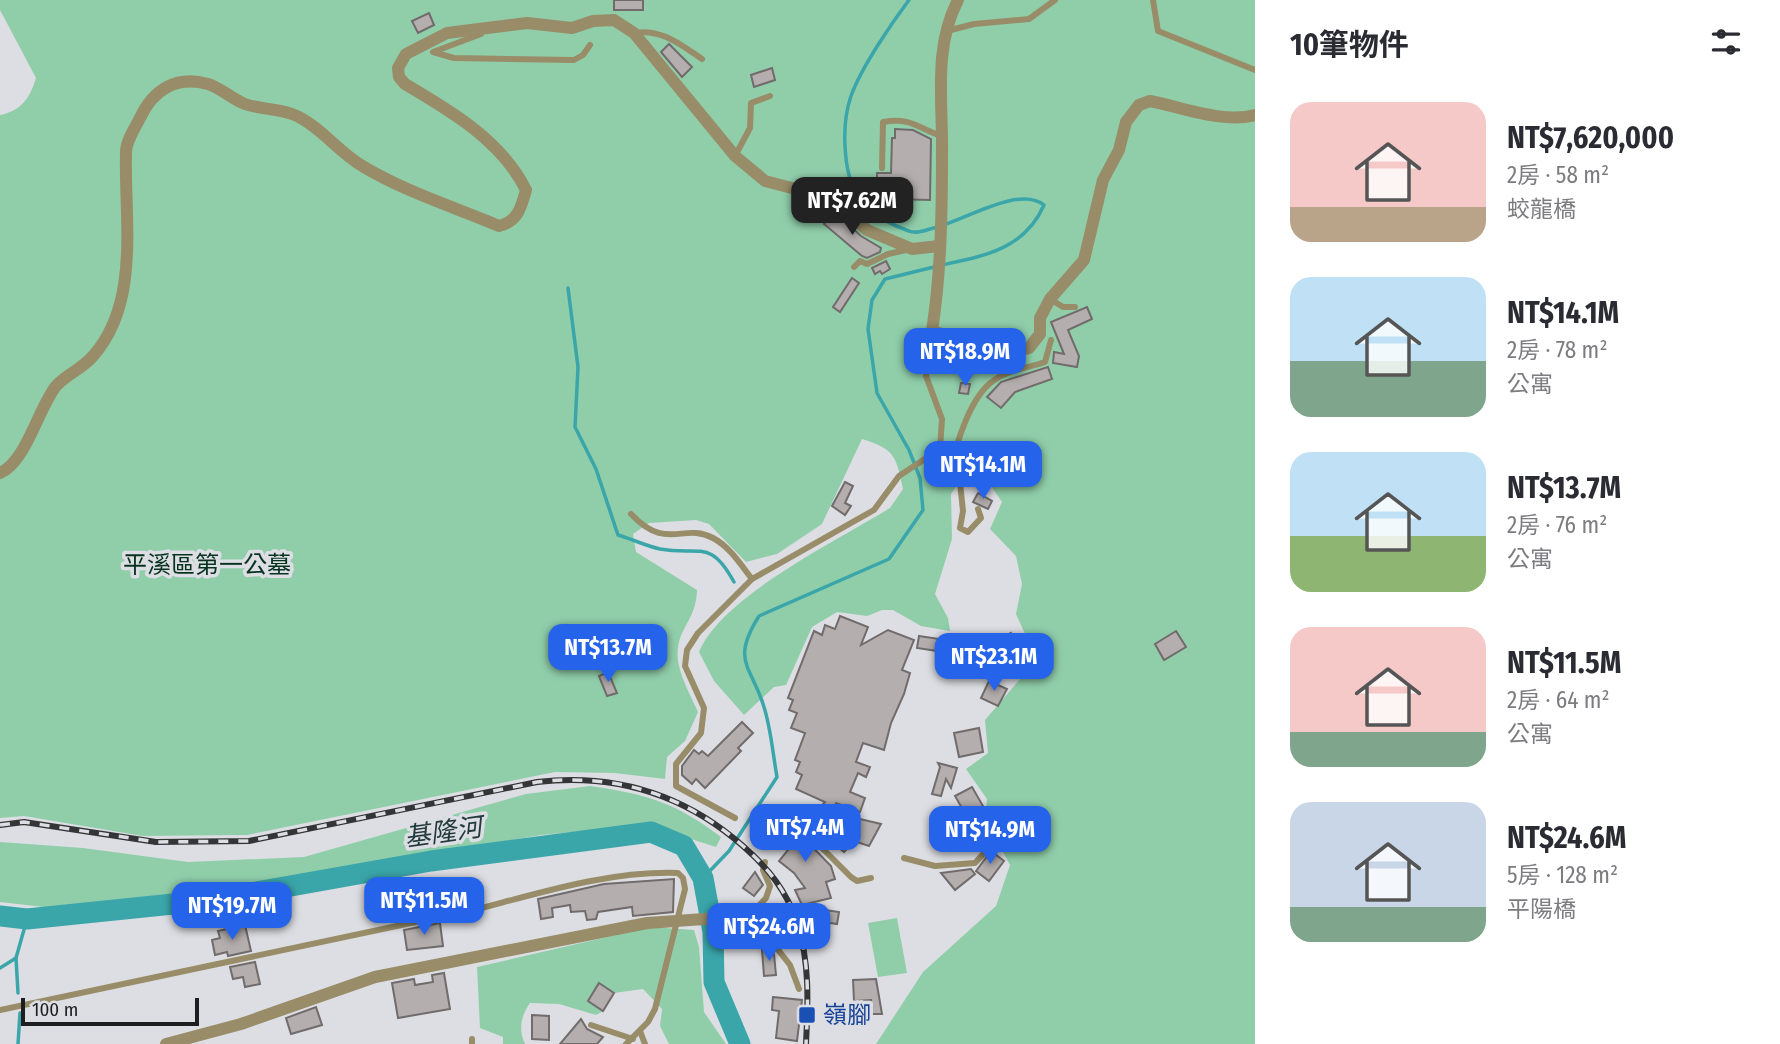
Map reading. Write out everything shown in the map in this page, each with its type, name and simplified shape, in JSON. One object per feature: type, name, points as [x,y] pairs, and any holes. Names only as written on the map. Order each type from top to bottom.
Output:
[{"type":"street","points":[[958,0],[940,60],[941,218],[938,297],[933,331],[1004,353],[1025,349],[1040,334],[1040,318],[1049,299],[1084,260],[1103,180],[1119,150],[1126,122],[1139,105],[1150,101],[1226,116],[1244,118],[1255,115]]},
{"type":"street","points":[[0,473],[6,471],[25,444],[44,401],[64,377],[93,356],[107,337],[122,296],[126,268],[126,148],[147,104],[161,89],[187,81],[209,85],[246,105],[295,114],[363,167],[499,226],[510,223],[519,213],[526,190],[514,167],[454,113],[405,84],[399,77],[398,68],[406,54],[447,33],[527,23],[560,29],[614,20],[634,33],[735,156],[765,181],[815,194],[840,205],[867,230],[912,249],[939,246]]},
{"type":"street","points":[[166,1044],[242,1024],[375,977],[582,934],[682,918],[749,916]]},
{"type":"lane","points":[[947,31],[984,22],[1029,19],[1055,0]]},
{"type":"lane","points":[[1153,0],[1158,31],[1255,71]]},
{"type":"lane","points":[[505,26],[501,30],[453,42],[433,52],[454,58],[574,60],[583,55],[590,45]]},
{"type":"lane","points":[[634,33],[648,30],[667,37],[702,60]]},
{"type":"lane","points":[[735,156],[750,128],[751,103],[770,96]]},
{"type":"lane","points":[[883,169],[883,122],[898,119],[922,125],[930,133],[942,136]]},
{"type":"lane","points":[[854,267],[860,261],[867,264],[888,254],[912,249]]},
{"type":"lane","points":[[1049,299],[1063,307],[1075,307]]},
{"type":"lane","points":[[912,336],[933,331],[926,376],[942,419],[940,449],[960,483],[963,511],[960,528],[968,532],[981,519],[978,509]]},
{"type":"lane","points":[[951,469],[977,397],[991,382],[1045,362],[1051,340]]},
{"type":"lane","points":[[1025,349],[1028,368]]},
{"type":"lane","points":[[735,818],[676,786],[673,773],[676,764],[701,733],[704,708],[685,666],[687,650],[698,633],[752,579],[874,510],[900,475],[940,449]]},
{"type":"lane","points":[[631,514],[643,527],[668,536],[696,533],[713,538],[732,553],[752,579]]},
{"type":"lane","points":[[799,825],[851,877],[858,881],[871,878]]},
{"type":"lane","points":[[904,858],[935,866],[975,863],[985,852]]},
{"type":"lane","points":[[765,862],[764,870],[771,886],[766,898],[749,916],[790,965],[799,989]]},
{"type":"lane","points":[[0,1010],[610,878],[678,873],[683,878],[684,889],[682,918],[655,1009],[640,1031],[626,1044]]},
{"type":"lane","points":[[591,1025],[633,1039]]},
{"type":"lane","points":[[640,1031],[645,1044]]},
{"type":"green space","name":"平溪區第一公墓","points":[[0,0],[1255,0],[1255,1044],[876,1044],[923,972],[996,906],[1010,865],[1003,852],[962,837],[963,826],[986,813],[987,799],[966,769],[988,753],[985,720],[1032,665],[1031,647],[1016,614],[1022,584],[1016,556],[990,529],[1002,502],[985,477],[964,475],[951,494],[952,539],[935,594],[948,618],[950,631],[921,626],[893,610],[882,610],[867,616],[837,612],[812,627],[786,685],[774,687],[744,715],[714,681],[699,652],[712,631],[756,591],[812,553],[890,508],[903,489],[896,461],[881,446],[862,439],[822,524],[777,554],[746,562],[709,524],[696,520],[649,523],[633,534],[636,552],[697,590],[694,608],[682,633],[678,656],[684,681],[698,712],[685,741],[667,757],[665,779],[615,773],[555,772],[247,835],[143,836],[24,816],[0,818],[0,115],[14,110],[24,102],[36,78],[0,10]]},
{"type":"green space","points":[[590,786],[628,792],[659,801],[689,815],[721,837],[716,847],[647,825],[541,835],[191,896],[61,909],[0,902],[0,842],[83,848],[188,862],[304,857],[526,794]]},
{"type":"green space","points":[[897,918],[907,973],[878,977],[868,923]]},
{"type":"green space","points":[[651,927],[694,930],[699,947],[704,1012],[726,1044],[669,1044],[660,1026],[662,1009],[643,989],[614,993],[599,984],[603,1011],[596,1015],[559,1004],[530,1003],[522,1023],[525,1044],[503,1044],[503,1037],[480,1028],[477,967]]},
{"type":"building","points":[[614,0],[643,0],[643,10],[614,10]]},
{"type":"building","points":[[429,13],[434,25],[418,33],[412,21]]},
{"type":"building","points":[[669,44],[692,67],[682,77],[661,52]]},
{"type":"building","points":[[772,68],[775,80],[754,87],[751,75]]},
{"type":"building","points":[[895,129],[913,130],[931,139],[930,200],[890,199],[891,182],[877,183],[877,173],[891,173],[892,138],[895,138]]},
{"type":"building","points":[[835,212],[861,236],[881,248],[880,252],[867,258],[862,256],[824,224]]},
{"type":"building","points":[[886,261],[890,269],[882,274],[880,271],[875,274],[872,268]]},
{"type":"building","points":[[852,278],[859,283],[840,312],[833,307]]},
{"type":"building","points":[[1087,307],[1092,319],[1068,330],[1079,356],[1077,367],[1053,363],[1054,352],[1064,354],[1051,322]]},
{"type":"building","points":[[1048,367],[1052,379],[1015,392],[1001,408],[987,397],[1001,382]]},
{"type":"building","points":[[961,383],[970,384],[968,394],[959,393]]},
{"type":"building","points":[[845,482],[853,486],[845,503],[851,506],[845,515],[832,506]]},
{"type":"building","points":[[978,493],[992,501],[988,509],[973,502]]},
{"type":"building","points":[[840,616],[868,627],[861,645],[888,630],[914,640],[902,670],[910,673],[884,750],[863,743],[856,762],[870,767],[866,777],[858,773],[850,792],[865,798],[860,812],[836,803],[829,819],[843,832],[856,818],[881,824],[869,846],[854,841],[844,852],[831,841],[827,845],[805,823],[825,802],[796,789],[802,775],[796,772],[800,762],[795,760],[805,733],[791,728],[797,713],[789,710],[793,700],[788,698],[814,631],[822,635],[825,625],[835,629]]},
{"type":"building","points":[[1176,631],[1186,647],[1164,660],[1155,644]]},
{"type":"building","points":[[1011,633],[1024,666],[997,678],[995,675],[1010,663],[1003,648],[997,650],[1001,638]]},
{"type":"building","points":[[919,636],[946,640],[944,652],[917,648]]},
{"type":"building","points":[[608,672],[617,693],[607,696],[599,676]]},
{"type":"building","points":[[989,681],[1007,689],[998,706],[981,698]]},
{"type":"building","points":[[742,722],[753,733],[738,748],[741,751],[705,788],[696,779],[692,784],[682,775],[682,766],[694,750],[699,754],[702,751],[708,756]]},
{"type":"building","points":[[979,728],[983,752],[959,757],[954,733]]},
{"type":"building","points":[[938,763],[957,768],[951,788],[946,779],[941,796],[932,794],[940,767]]},
{"type":"building","points":[[972,787],[983,806],[966,815],[955,796]]},
{"type":"building","points":[[778,816],[794,828],[831,866],[835,879],[826,882],[831,898],[802,905],[795,890],[805,888],[794,873],[779,861],[792,845],[769,829]]},
{"type":"building","points":[[991,851],[1004,861],[989,881],[976,871]]},
{"type":"building","points":[[971,869],[975,874],[955,890],[941,873]]},
{"type":"building","points":[[755,872],[763,885],[754,896],[743,888]]},
{"type":"building","points":[[674,879],[673,912],[633,916],[632,907],[598,912],[596,919],[587,920],[585,911],[571,912],[570,905],[552,908],[553,917],[541,919],[538,899],[604,884]]},
{"type":"building","points":[[825,910],[839,912],[837,924],[823,922]]},
{"type":"building","points":[[440,923],[443,946],[407,950],[404,930]]},
{"type":"building","points":[[245,925],[251,951],[228,956],[227,952],[215,955],[212,940],[220,938],[218,931]]},
{"type":"building","points":[[771,949],[776,975],[764,976],[762,950]]},
{"type":"building","points":[[255,962],[260,984],[245,987],[243,977],[233,979],[230,967]]},
{"type":"building","points":[[444,973],[450,1009],[398,1018],[392,983],[414,979],[415,985],[433,982],[432,975]]},
{"type":"building","points":[[876,979],[882,1014],[870,1014],[871,1000],[854,1001],[853,980]]},
{"type":"building","points":[[599,983],[614,993],[603,1011],[588,1001]]},
{"type":"building","points":[[773,997],[802,1000],[797,1041],[776,1038],[779,1011],[772,1010]]},
{"type":"building","points":[[316,1007],[322,1025],[291,1034],[286,1018]]},
{"type":"building","points":[[532,1015],[549,1016],[549,1040],[532,1039]]},
{"type":"building","points":[[581,1019],[587,1029],[603,1037],[597,1044],[560,1044]]},
{"type":"waterway","points":[[909,0],[869,60],[851,96],[846,122],[845,152],[856,194],[863,204],[878,216],[914,232],[943,225],[1005,202],[1020,199],[1033,200],[1044,205],[1036,220],[1014,241],[988,254],[942,265]]},
{"type":"waterway","points":[[703,878],[729,851],[777,777],[766,715],[746,663],[746,644],[750,631],[759,616],[889,559],[923,510],[920,478],[909,450],[877,393],[868,329],[872,300],[885,279],[934,267]]},
{"type":"waterway","points":[[568,288],[578,367],[575,427],[596,469],[618,535],[660,549],[711,554],[726,568],[734,582]]},
{"type":"waterway","name":"基隆河","points":[[0,916],[27,919],[212,900],[431,861],[651,832],[684,846],[703,878],[713,932],[714,982],[740,1044]]},
{"type":"waterway","points":[[18,993],[16,958],[27,919]]},
{"type":"waterway","points":[[0,968],[16,958]]},
{"type":"waterway","points":[[18,1044],[20,1013]]},
{"type":"railway","points":[[0,825],[24,822],[156,842],[249,841],[537,782],[594,781],[647,791],[697,813],[720,828],[761,863],[782,890],[793,911],[804,953],[806,1044]]},
{"type":"place","name":"嶺腳","points":[[807,1015]]}]
